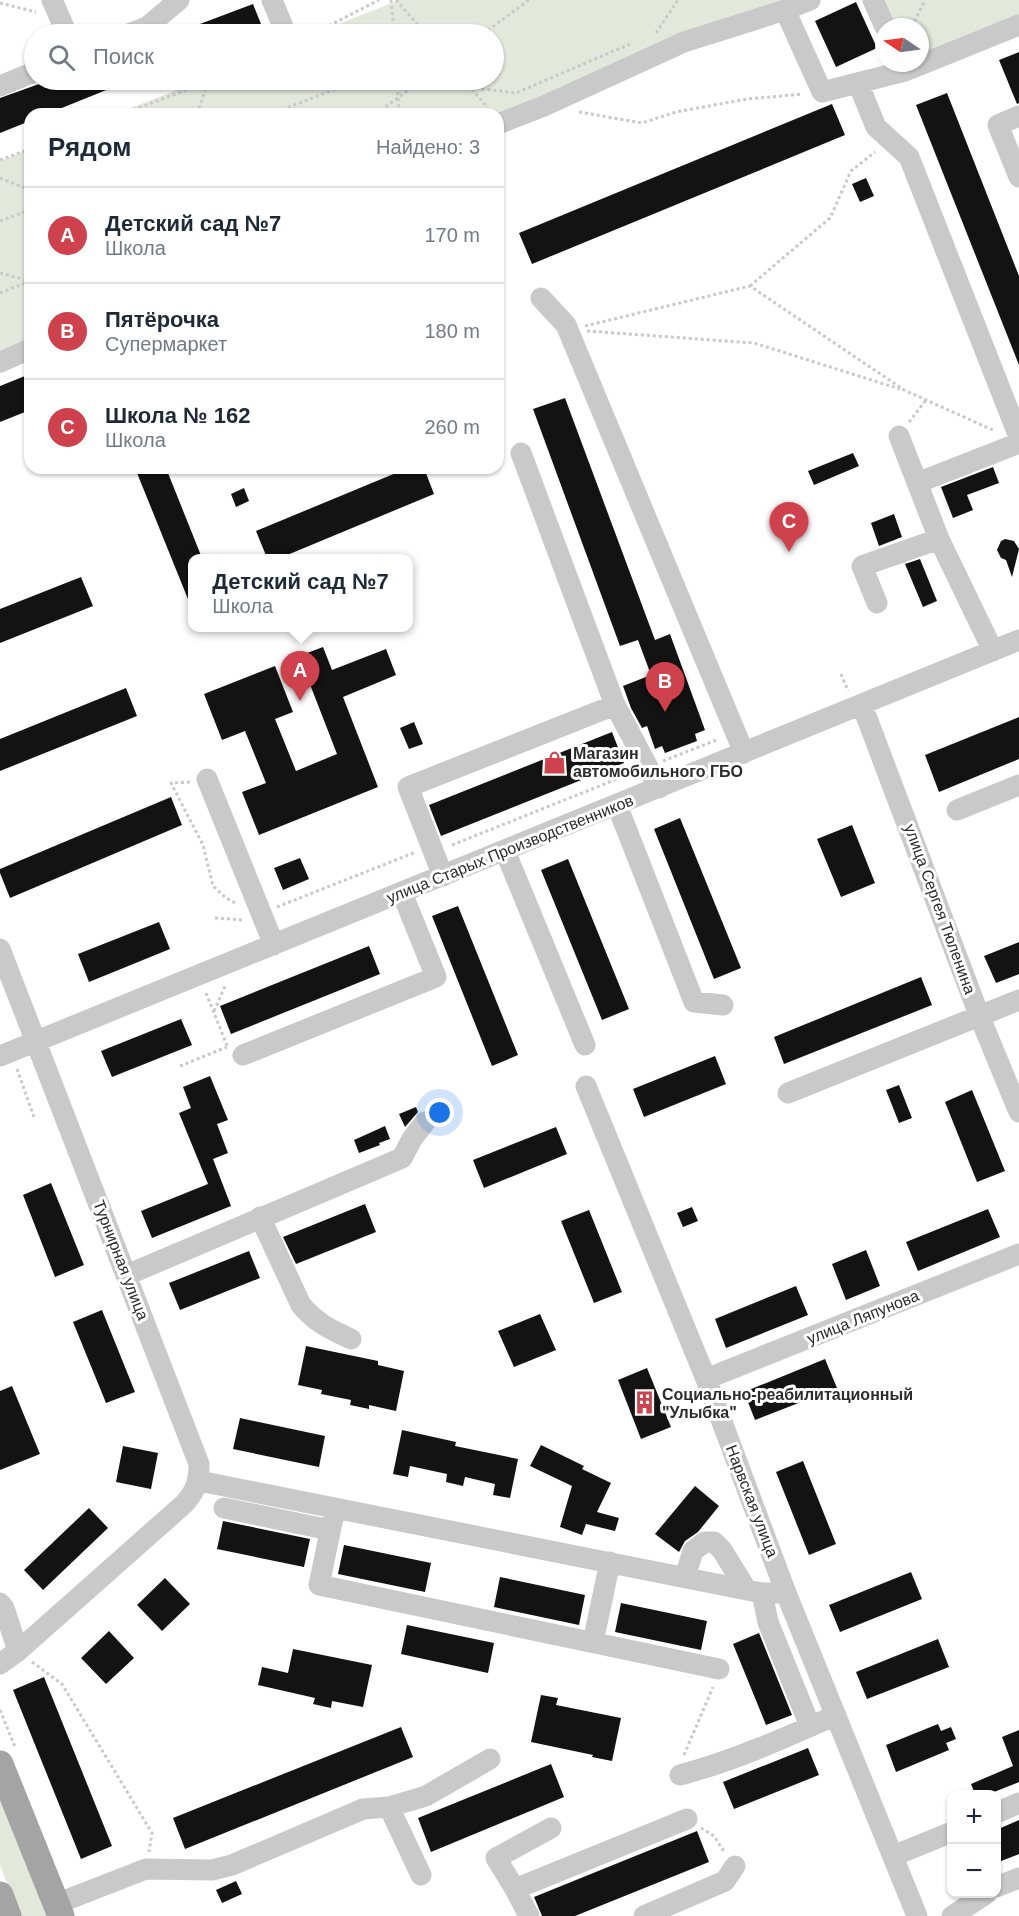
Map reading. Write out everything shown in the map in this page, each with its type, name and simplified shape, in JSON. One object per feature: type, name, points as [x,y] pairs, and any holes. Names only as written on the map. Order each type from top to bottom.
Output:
[{"type":"main road","points":[[0,1764],[59,1910]]},
{"type":"street","points":[[151,24],[179,0]]},
{"type":"street","points":[[272,0],[281,24]]},
{"type":"street","points":[[504,122],[544,106],[684,42],[810,0]]},
{"type":"street","points":[[873,0],[881,18]]},
{"type":"street","points":[[785,10],[822,92],[889,72]]},
{"type":"street","points":[[929,58],[1019,25]]},
{"type":"street","points":[[0,86],[24,76]]},
{"type":"street","points":[[858,83],[876,127],[909,157],[1009,435]]},
{"type":"street","points":[[1019,116],[998,125],[1019,177]]},
{"type":"street","points":[[541,298],[566,325],[741,746]]},
{"type":"street","points":[[0,362],[24,352]]},
{"type":"street","points":[[899,436],[939,539],[993,651]]},
{"type":"street","points":[[918,483],[1019,443]]},
{"type":"street","points":[[522,453],[615,705],[659,788]]},
{"type":"street","points":[[877,603],[862,566],[939,539]]},
{"type":"street","name":"улица Старых Производственников","points":[[8,1061],[36,1041],[659,788],[741,746],[862,705],[1019,640]]},
{"type":"street","points":[[443,876],[408,787],[615,705]]},
{"type":"street","name":"улица Сергея Тюленина","points":[[862,705],[979,1015],[1019,1112]]},
{"type":"street","points":[[207,779],[256,916],[274,945]]},
{"type":"street","points":[[957,810],[1019,785]]},
{"type":"street","points":[[617,805],[694,1002],[723,1005]]},
{"type":"street","points":[[505,850],[585,1045]]},
{"type":"street","points":[[235,1051],[436,977],[402,892]]},
{"type":"street","name":"Турнирная улица","points":[[0,949],[199,1464],[198,1481]]},
{"type":"street","points":[[788,1093],[1019,1000]]},
{"type":"street","name":"Нарвская улица","points":[[586,1086],[706,1380],[786,1593],[917,1916]]},
{"type":"street","points":[[127,1275],[402,1158],[412,1139],[425,1122]]},
{"type":"street","points":[[260,1217],[301,1305],[311,1317],[326,1328],[351,1339]]},
{"type":"street","name":"улица Ляпунова","points":[[706,1380],[1019,1254]]},
{"type":"street","points":[[0,1664],[18,1651],[184,1504],[193,1495],[198,1481],[754,1591],[786,1593]]},
{"type":"street","points":[[224,1508],[330,1530]]},
{"type":"street","points":[[335,1508],[319,1585],[719,1670]]},
{"type":"street","points":[[686,1577],[693,1551],[705,1542],[714,1542],[722,1550],[754,1591],[810,1726]]},
{"type":"street","points":[[593,1642],[610,1562]]},
{"type":"street","points":[[0,1603],[4,1608],[18,1651]]},
{"type":"street","points":[[680,1775],[707,1768],[836,1715]]},
{"type":"street","points":[[59,1910],[146,1869],[212,1870],[232,1865],[363,1809],[389,1807],[426,1796],[490,1759]]},
{"type":"street","points":[[1001,1811],[1019,1803]]},
{"type":"street","points":[[389,1807],[421,1875]]},
{"type":"street","points":[[515,1889],[687,1819]]},
{"type":"street","points":[[529,1916],[496,1858],[551,1828]]},
{"type":"street","points":[[893,1856],[947,1834]]},
{"type":"street","points":[[652,1914],[725,1881],[735,1866]]},
{"type":"street","points":[[1001,1885],[1019,1878]]},
{"type":"street","points":[[952,1916],[979,1898]]},
{"type":"path","points":[[332,24],[379,0]]},
{"type":"path","points":[[391,0],[393,24]]},
{"type":"path","points":[[396,0],[417,24]]},
{"type":"path","points":[[497,24],[530,0]]},
{"type":"path","points":[[656,33],[678,0]]},
{"type":"path","points":[[916,18],[925,0]]},
{"type":"path","points":[[0,3],[60,17]]},
{"type":"path","points":[[494,90],[516,93],[634,42]]},
{"type":"path","points":[[138,108],[184,90]]},
{"type":"path","points":[[199,108],[206,90]]},
{"type":"path","points":[[287,108],[333,90]]},
{"type":"path","points":[[398,90],[399,108]]},
{"type":"path","points":[[384,108],[409,90]]},
{"type":"path","points":[[474,90],[489,108]]},
{"type":"path","points":[[577,111],[642,123],[676,112],[747,99],[822,92]]},
{"type":"path","points":[[567,330],[750,286],[830,218],[851,171],[890,140]]},
{"type":"path","points":[[0,160],[24,151]]},
{"type":"path","points":[[0,178],[24,188]]},
{"type":"path","points":[[0,221],[24,212]]},
{"type":"path","points":[[0,273],[24,279]]},
{"type":"path","points":[[0,293],[24,283]]},
{"type":"path","points":[[750,286],[904,390]]},
{"type":"path","points":[[567,330],[754,343],[904,390],[1009,435]]},
{"type":"path","points":[[899,436],[926,400]]},
{"type":"path","points":[[215,918],[240,920],[256,916],[410,853],[446,847],[717,740],[741,746]]},
{"type":"path","points":[[171,783],[203,845],[213,886],[226,898],[256,916]]},
{"type":"path","points":[[214,1013],[226,982]]},
{"type":"path","points":[[180,1066],[235,1051],[205,991]]},
{"type":"path","points":[[8,1061],[35,1120]]},
{"type":"path","points":[[18,1651],[62,1684],[152,1833],[146,1869]]},
{"type":"shaded area","points":[[399,0],[786,0],[504,112],[504,108],[131,108],[177,90],[504,90],[504,24],[339,24]]},
{"type":"shaded area","points":[[877,0],[1019,0],[1019,21],[929,58],[929,18],[886,18]]},
{"type":"shaded area","points":[[24,151],[24,340],[0,350],[0,161]]},
{"type":"shaded area","points":[[0,1785],[52,1916],[20,1916],[0,1865]]},
{"type":"building","points":[[856,2],[875,44],[875,49],[836,67],[815,21]]},
{"type":"building","points":[[253,4],[261,24],[200,24]]},
{"type":"building","points":[[1019,52],[1019,103],[1017,104],[999,60]]},
{"type":"building","points":[[24,89],[106,90],[62,108],[24,108],[24,123],[0,133],[0,98]]},
{"type":"building","points":[[947,93],[1019,276],[1019,365],[916,105]]},
{"type":"building","points":[[832,104],[845,135],[532,264],[519,233]]},
{"type":"building","points":[[866,178],[874,196],[860,202],[852,184]]},
{"type":"building","points":[[24,376],[24,412],[0,422],[0,386]]},
{"type":"building","points":[[565,398],[655,640],[670,634],[705,730],[695,734],[697,741],[665,753],[662,746],[655,749],[647,726],[642,728],[631,708],[623,686],[651,675],[638,640],[620,646],[533,409]]},
{"type":"building","points":[[853,453],[859,466],[814,485],[808,471]]},
{"type":"building","points":[[993,467],[999,483],[967,495],[973,510],[953,518],[941,487]]},
{"type":"building","points":[[137,474],[168,474],[200,554],[188,554],[188,599]]},
{"type":"building","points":[[394,474],[426,474],[434,494],[290,554],[265,554],[256,531]]},
{"type":"building","points":[[244,488],[249,501],[236,507],[231,494]]},
{"type":"building","points":[[894,514],[902,537],[879,546],[871,523]]},
{"type":"building","points":[[1005,539],[1014,541],[1019,549],[1012,577],[1006,560],[1001,558],[997,550],[1001,541]]},
{"type":"building","points":[[920,559],[937,601],[923,607],[905,564]]},
{"type":"building","points":[[81,577],[93,606],[0,643],[0,609]]},
{"type":"building","points":[[323,647],[332,670],[386,649],[396,675],[343,697],[378,787],[259,835],[242,792],[266,783],[245,731],[222,740],[204,694],[275,666],[293,712],[275,719],[296,771],[337,754],[299,656]]},
{"type":"building","points":[[126,688],[137,716],[0,771],[0,739]]},
{"type":"building","points":[[1019,717],[1019,759],[939,792],[925,755]]},
{"type":"building","points":[[414,722],[423,744],[409,749],[400,728]]},
{"type":"building","points":[[612,732],[624,763],[441,836],[429,805]]},
{"type":"building","points":[[171,797],[182,825],[10,898],[0,869]]},
{"type":"building","points":[[680,818],[741,968],[714,979],[654,829]]},
{"type":"building","points":[[852,825],[875,883],[841,897],[817,839]]},
{"type":"building","points":[[300,858],[309,879],[283,890],[274,868]]},
{"type":"building","points":[[568,859],[629,1009],[602,1020],[541,870]]},
{"type":"building","points":[[458,906],[518,1055],[492,1066],[432,916]]},
{"type":"building","points":[[159,922],[170,949],[89,982],[78,954]]},
{"type":"building","points":[[1019,942],[1019,974],[996,983],[984,956]]},
{"type":"building","points":[[369,946],[380,974],[231,1034],[220,1006]]},
{"type":"building","points":[[921,977],[932,1005],[784,1064],[774,1037]]},
{"type":"building","points":[[181,1019],[192,1045],[112,1077],[101,1051]]},
{"type":"building","points":[[715,1056],[726,1084],[644,1117],[633,1089]]},
{"type":"building","points":[[210,1076],[228,1120],[217,1124],[228,1153],[213,1159],[231,1206],[152,1238],[141,1211],[208,1184],[179,1113],[191,1108],[183,1087]]},
{"type":"building","points":[[899,1085],[912,1118],[899,1123],[886,1090]]},
{"type":"building","points":[[972,1090],[1005,1171],[977,1182],[945,1102]]},
{"type":"building","points":[[416,1107],[418,1112],[405,1127],[399,1114]]},
{"type":"building","points":[[385,1126],[390,1139],[359,1153],[354,1140]]},
{"type":"building","points":[[556,1127],[567,1154],[484,1188],[473,1160]]},
{"type":"building","points":[[51,1183],[84,1265],[55,1277],[23,1195]]},
{"type":"building","points":[[365,1204],[376,1232],[296,1264],[283,1237]]},
{"type":"building","points":[[692,1207],[698,1221],[683,1227],[677,1213]]},
{"type":"building","points":[[988,1209],[1000,1237],[918,1271],[906,1242]]},
{"type":"building","points":[[589,1210],[622,1292],[594,1303],[561,1221]]},
{"type":"building","points":[[866,1250],[880,1286],[846,1300],[832,1264]]},
{"type":"building","points":[[249,1251],[260,1278],[180,1310],[169,1283]]},
{"type":"building","points":[[796,1286],[808,1315],[726,1348],[715,1319]]},
{"type":"building","points":[[102,1310],[135,1392],[106,1403],[73,1322]]},
{"type":"building","points":[[540,1314],[556,1350],[514,1367],[498,1331]]},
{"type":"building","points":[[306,1346],[378,1361],[378,1365],[404,1371],[396,1411],[369,1405],[369,1409],[350,1405],[351,1400],[321,1394],[322,1390],[298,1385]]},
{"type":"building","points":[[825,1359],[837,1388],[755,1420],[744,1392]]},
{"type":"building","name":"Социально-реабилитационный \"Улыбка\"","points":[[647,1368],[671,1427],[641,1439],[618,1380]]},
{"type":"building","points":[[12,1386],[40,1454],[0,1470],[0,1391]]},
{"type":"building","points":[[240,1418],[325,1436],[319,1467],[233,1449]]},
{"type":"building","points":[[402,1430],[456,1442],[455,1446],[518,1459],[510,1498],[493,1495],[495,1484],[465,1477],[463,1486],[446,1482],[447,1474],[410,1466],[408,1477],[393,1474]]},
{"type":"building","points":[[541,1445],[584,1466],[582,1469],[611,1483],[597,1512],[619,1518],[615,1531],[586,1524],[582,1535],[560,1527],[572,1486],[530,1466]]},
{"type":"building","points":[[123,1446],[158,1453],[151,1489],[116,1482]]},
{"type":"building","points":[[803,1461],[836,1544],[809,1555],[776,1472]]},
{"type":"building","points":[[695,1486],[719,1506],[698,1532],[685,1541],[679,1552],[655,1534]]},
{"type":"building","points":[[89,1508],[108,1528],[43,1590],[24,1570]]},
{"type":"building","points":[[223,1521],[310,1539],[304,1567],[217,1549]]},
{"type":"building","points":[[344,1545],[431,1563],[425,1592],[338,1574]]},
{"type":"building","points":[[911,1572],[922,1599],[840,1632],[829,1605]]},
{"type":"building","points":[[500,1577],[585,1595],[579,1625],[494,1607]]},
{"type":"building","points":[[165,1578],[190,1604],[162,1631],[137,1605]]},
{"type":"building","points":[[621,1603],[707,1621],[701,1650],[615,1632]]},
{"type":"building","points":[[407,1625],[494,1643],[488,1673],[401,1654]]},
{"type":"building","points":[[109,1631],[134,1658],[106,1684],[81,1658]]},
{"type":"building","points":[[759,1633],[792,1715],[766,1725],[733,1644]]},
{"type":"building","points":[[938,1639],[949,1667],[867,1699],[856,1672]]},
{"type":"building","points":[[293,1649],[372,1665],[363,1707],[332,1701],[331,1708],[313,1704],[315,1698],[258,1685],[262,1667],[288,1673]]},
{"type":"building","points":[[44,1677],[112,1846],[81,1859],[13,1690]]},
{"type":"building","points":[[541,1695],[558,1698],[556,1705],[621,1718],[612,1761],[531,1742]]},
{"type":"building","points":[[938,1724],[941,1731],[951,1727],[956,1739],[946,1743],[949,1750],[896,1772],[886,1745]]},
{"type":"building","points":[[401,1727],[413,1757],[185,1849],[173,1818]]},
{"type":"building","points":[[1019,1730],[1019,1782],[999,1790],[973,1790],[971,1784],[1013,1766],[1002,1737]]},
{"type":"building","points":[[808,1748],[819,1775],[734,1809],[723,1782]]},
{"type":"building","points":[[551,1764],[564,1797],[431,1852],[418,1818]]},
{"type":"building","points":[[1019,1820],[1019,1854],[1001,1861],[1001,1844],[1001,1828]]},
{"type":"building","points":[[697,1831],[709,1862],[575,1916],[542,1916],[534,1897]]},
{"type":"building","points":[[236,1881],[242,1894],[222,1903],[216,1890]]},
{"type":"place","name":"Школа № 162","points":[[789,552]]},
{"type":"place","name":"Детский сад №7","points":[[300,701]]},
{"type":"place","name":"Пятёрочка","points":[[665,712]]},
{"type":"place","name":"Магазин автомобильного ГБО","points":[[555,762]]},
{"type":"place","name":"Социально-реабилитационный \"Улыбка\"","points":[[644,1403]]}]
